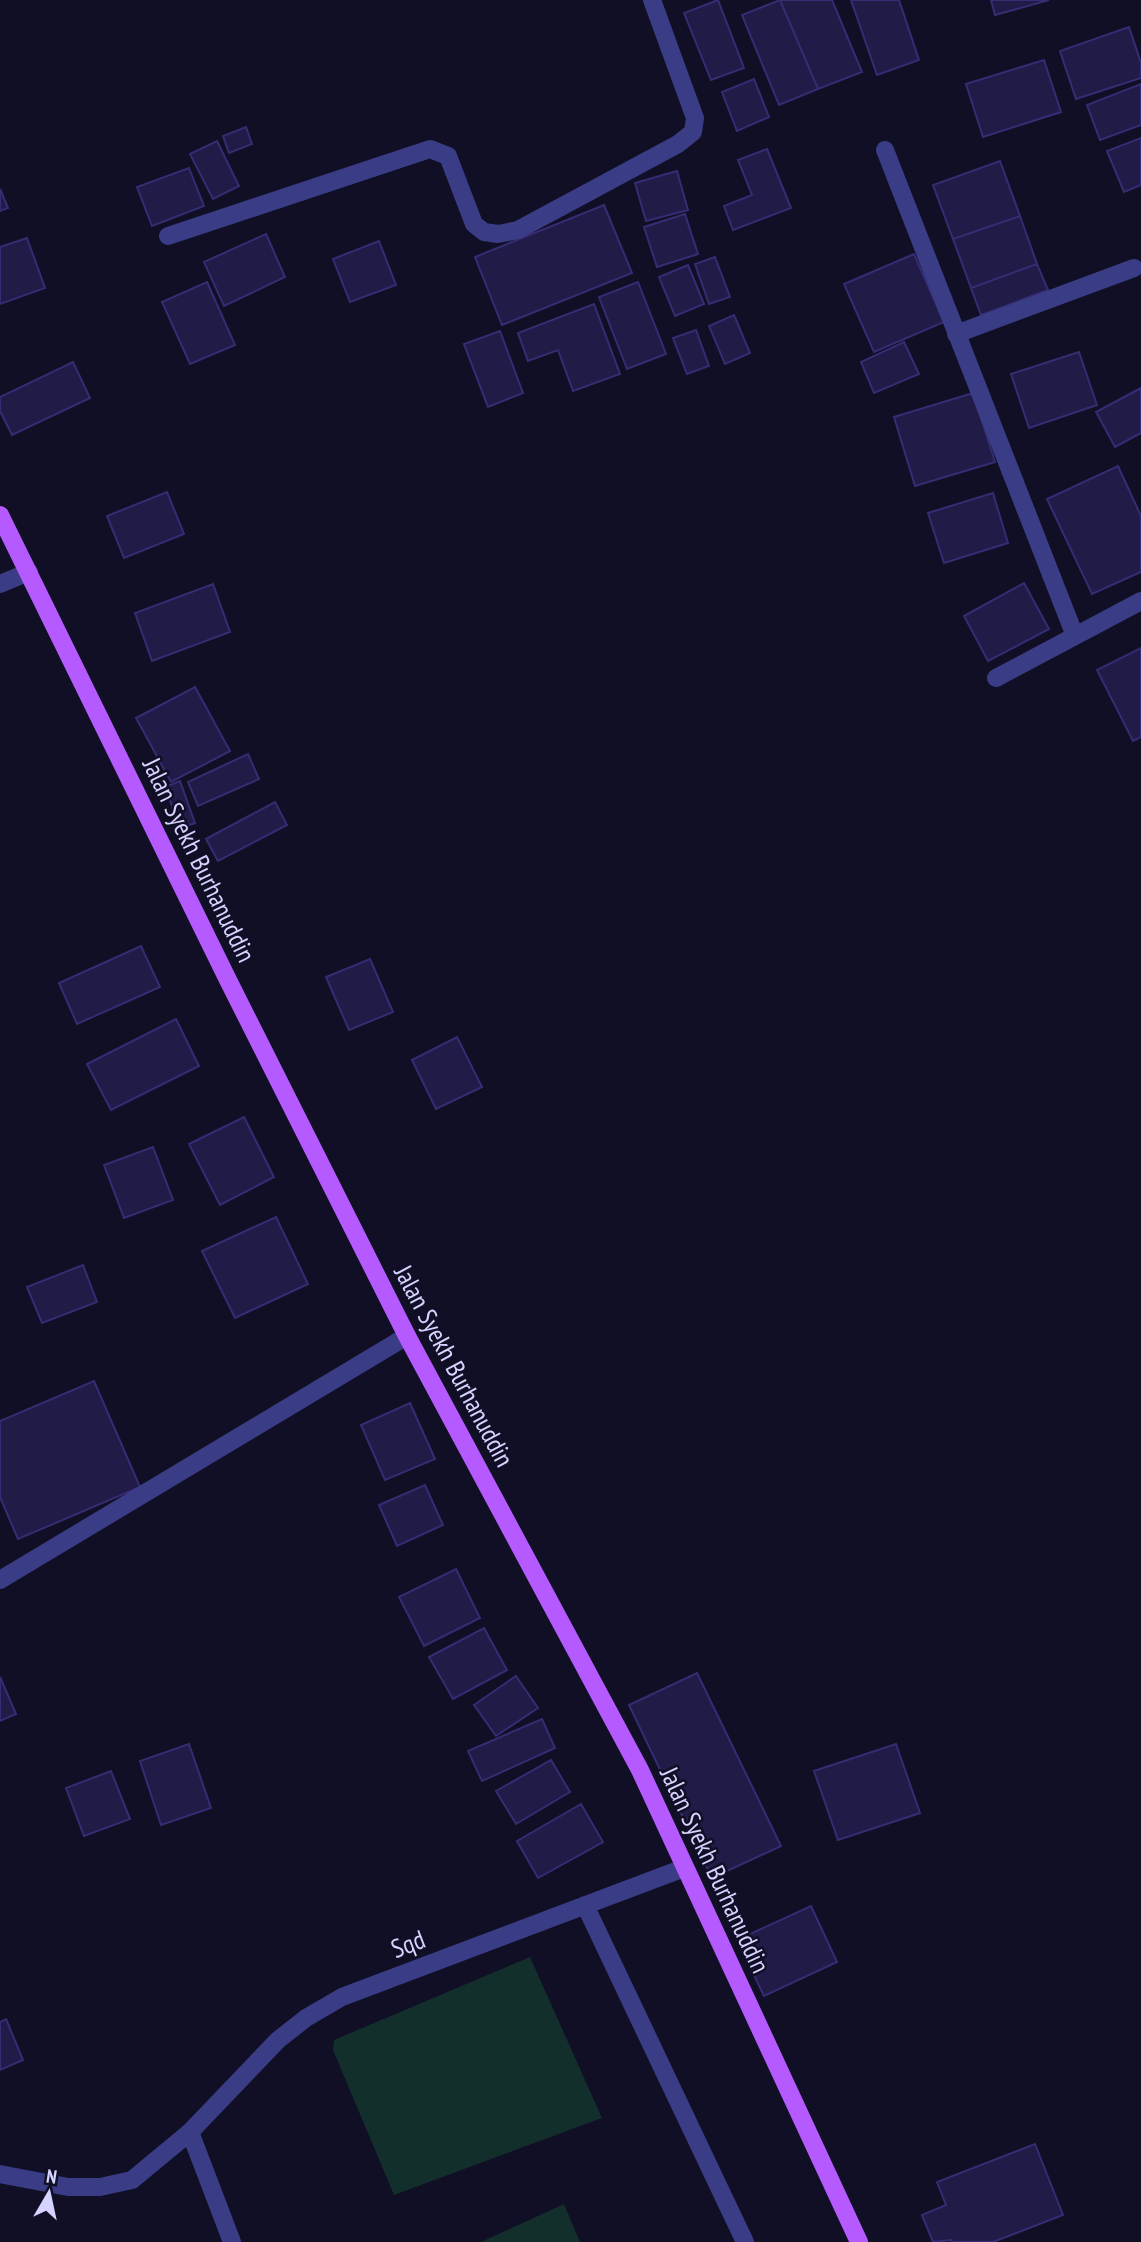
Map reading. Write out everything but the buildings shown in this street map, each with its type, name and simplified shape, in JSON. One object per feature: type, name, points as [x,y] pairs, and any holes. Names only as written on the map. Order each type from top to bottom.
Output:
[{"type":"main road","name":"Jalan Syekh Burhanuddin","points":[[0,515],[228,981],[407,1336],[640,1770],[859,2242]]},
{"type":"street","points":[[168,236],[430,149],[448,156],[474,224],[484,232],[498,234],[518,230],[678,144],[693,132],[695,118],[652,0]]},
{"type":"street","points":[[885,150],[1074,636]]},
{"type":"street","points":[[956,334],[1134,268]]},
{"type":"street","points":[[0,584],[29,572]]},
{"type":"street","points":[[996,678],[1141,601]]},
{"type":"street","points":[[0,1580],[407,1336]]},
{"type":"street","name":"Sqd","points":[[0,2174],[68,2187],[100,2187],[132,2180],[190,2132],[278,2040],[306,2018],[342,1997],[684,1868]]},
{"type":"street","points":[[586,1905],[745,2242]]},
{"type":"street","points":[[190,2132],[232,2242]]},
{"type":"green space","points":[[530,1957],[602,2118],[394,2195],[333,2050],[334,2040]]},
{"type":"green space","points":[[564,2204],[580,2242],[481,2242]]}]
